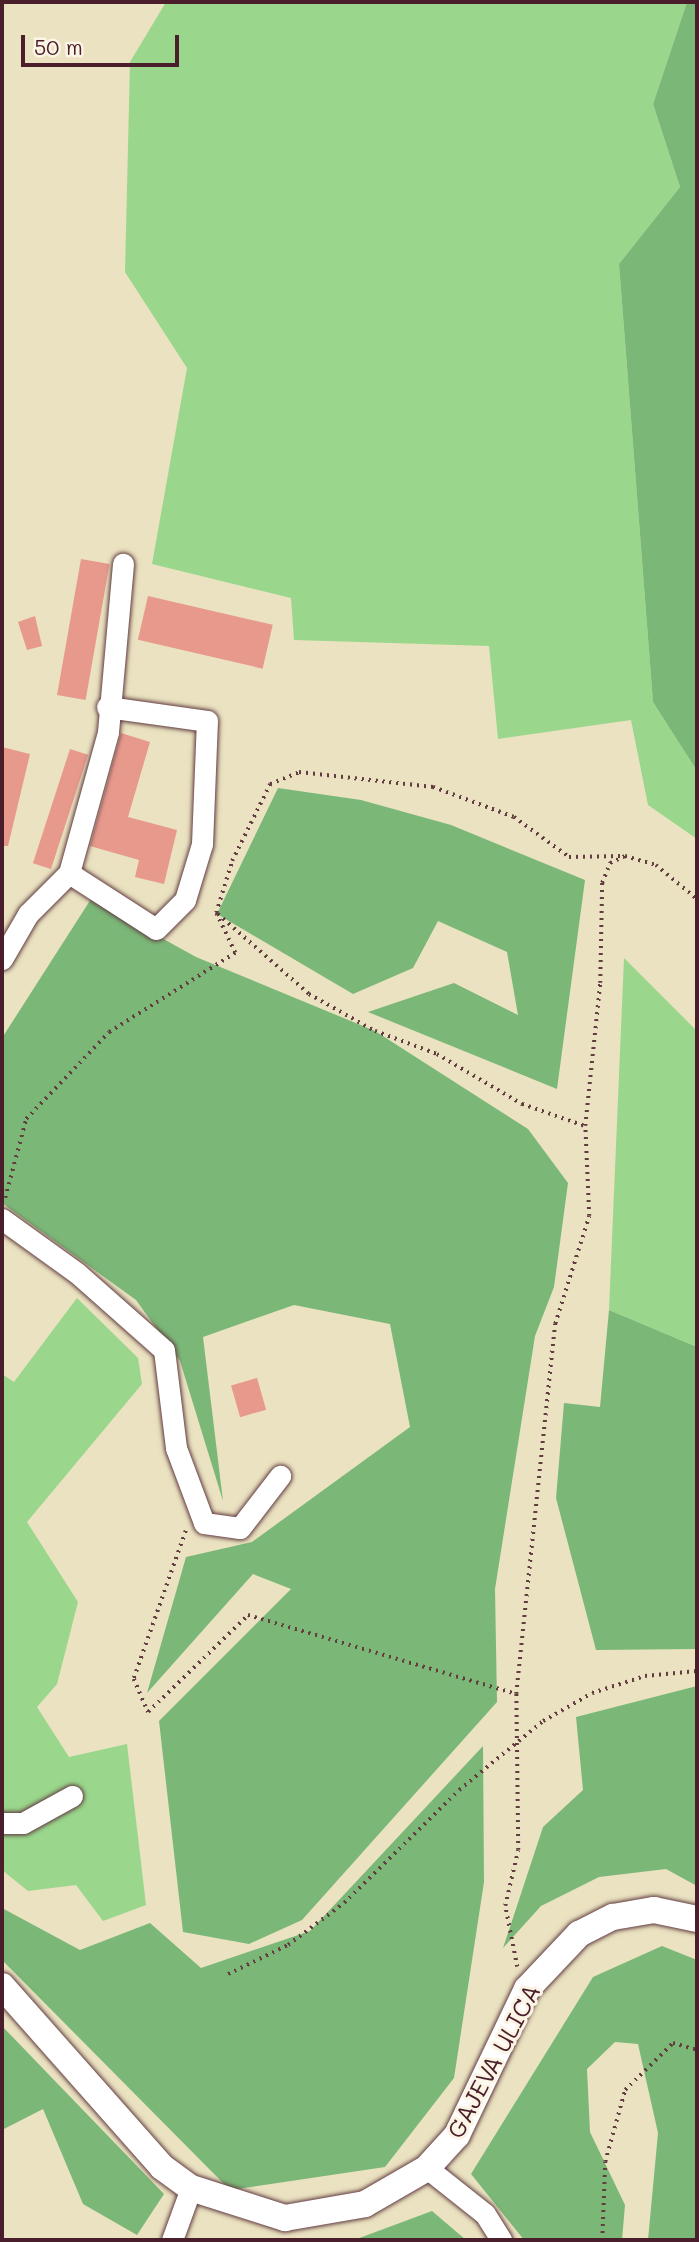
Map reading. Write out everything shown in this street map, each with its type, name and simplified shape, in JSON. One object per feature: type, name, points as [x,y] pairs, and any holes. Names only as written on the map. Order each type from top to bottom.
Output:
[{"type":"main road","name":"GAJEVA ULICA","points":[[2,1986],[127,2133],[191,2188],[285,2218],[365,2204],[427,2168],[463,2124],[523,1997],[553,1956],[613,1917],[654,1910],[697,1919]]},
{"type":"street","points":[[2,959],[28,914],[69,873],[108,732],[107,707],[123,564]]},
{"type":"street","points":[[69,873],[156,929],[185,900],[202,844],[207,721],[107,707]]},
{"type":"street","points":[[2,1219],[77,1273],[164,1350],[176,1448],[204,1523],[240,1528],[280,1476]]},
{"type":"street","points":[[2,1823],[23,1823],[72,1796]]},
{"type":"street","points":[[427,2168],[485,2214],[501,2240]]},
{"type":"street","points":[[172,2240],[191,2188]]},
{"type":"path","points":[[2,1212],[26,1119],[109,1032],[235,953],[216,913],[232,861],[270,784],[299,772],[433,787],[514,817],[569,857],[625,856],[656,865],[697,899]]},
{"type":"path","points":[[523,1997],[505,1906],[518,1850],[512,1746],[516,1693],[555,1324],[590,1216],[585,1126],[600,983],[603,883],[610,863],[625,856]]},
{"type":"path","points":[[216,913],[309,994],[375,1031],[437,1054],[522,1104],[585,1126]]},
{"type":"path","points":[[196,1503],[134,1679],[148,1712],[248,1615],[516,1693]]},
{"type":"path","points":[[228,1974],[288,1945],[344,1903],[512,1746],[592,1693],[645,1676],[697,1671]]},
{"type":"path","points":[[602,2240],[605,2162],[625,2090],[673,2043],[697,2050]]},
{"type":"green space","points":[[166,2],[687,2],[653,104],[680,187],[619,264],[653,702],[697,771],[697,839],[648,805],[631,720],[498,739],[489,646],[294,640],[291,598],[152,564],[187,368],[125,272],[130,62]]},
{"type":"green space","points":[[687,2],[697,2],[697,771],[653,702],[619,264],[680,187],[653,104]]},
{"type":"green space","points":[[278,788],[361,800],[451,825],[585,880],[557,1089],[368,1012],[454,983],[518,1015],[507,952],[438,921],[413,968],[353,994],[217,914]]},
{"type":"green space","points":[[91,899],[196,957],[375,1031],[528,1129],[568,1183],[554,1287],[535,1336],[495,1589],[497,1702],[302,1920],[249,1944],[183,1932],[159,1721],[291,1589],[253,1574],[147,1693],[186,1557],[252,1542],[410,1427],[390,1324],[294,1305],[203,1337],[223,1501],[180,1361],[136,1300],[2,1203],[2,1038]]},
{"type":"green space","points":[[624,958],[697,1031],[697,1347],[609,1310]]},
{"type":"green space","points":[[77,1298],[138,1358],[142,1384],[27,1522],[78,1602],[57,1684],[37,1707],[69,1757],[127,1744],[146,1905],[103,1921],[76,1885],[28,1891],[2,1870],[2,1374],[14,1382]]},
{"type":"green space","points":[[609,1310],[697,1347],[697,1649],[596,1650],[556,1498],[564,1403],[600,1407]]},
{"type":"green space","points":[[697,1686],[697,1886],[666,1869],[599,1877],[541,1906],[503,1948],[543,1827],[583,1790],[576,1717]]},
{"type":"green space","points":[[483,1746],[484,1882],[454,2078],[385,2167],[230,2190],[2,1960],[2,1908],[80,1950],[150,1923],[201,1968],[310,1931]]},
{"type":"green space","points":[[662,1946],[697,1960],[697,2240],[648,2240],[658,2133],[638,2044],[615,2042],[587,2069],[590,2132],[625,2205],[622,2240],[524,2240],[471,2174],[593,1977]]},
{"type":"green space","points":[[2,2026],[164,2194],[137,2235],[83,2204],[43,2109],[2,2130]]},
{"type":"green space","points":[[432,2211],[466,2240],[354,2240]]},
{"type":"building","points":[[81,559],[110,564],[86,700],[57,695]]},
{"type":"building","points":[[148,596],[273,625],[263,669],[138,640]]},
{"type":"building","points":[[35,616],[42,646],[27,650],[18,622]]},
{"type":"building","points":[[121,733],[150,742],[128,817],[177,830],[164,884],[135,877],[139,860],[90,846]]},
{"type":"building","points":[[2,747],[30,754],[8,846],[2,846]]},
{"type":"building","points":[[70,749],[88,755],[51,869],[33,863]]},
{"type":"building","points":[[257,1378],[266,1410],[240,1417],[231,1385]]}]
